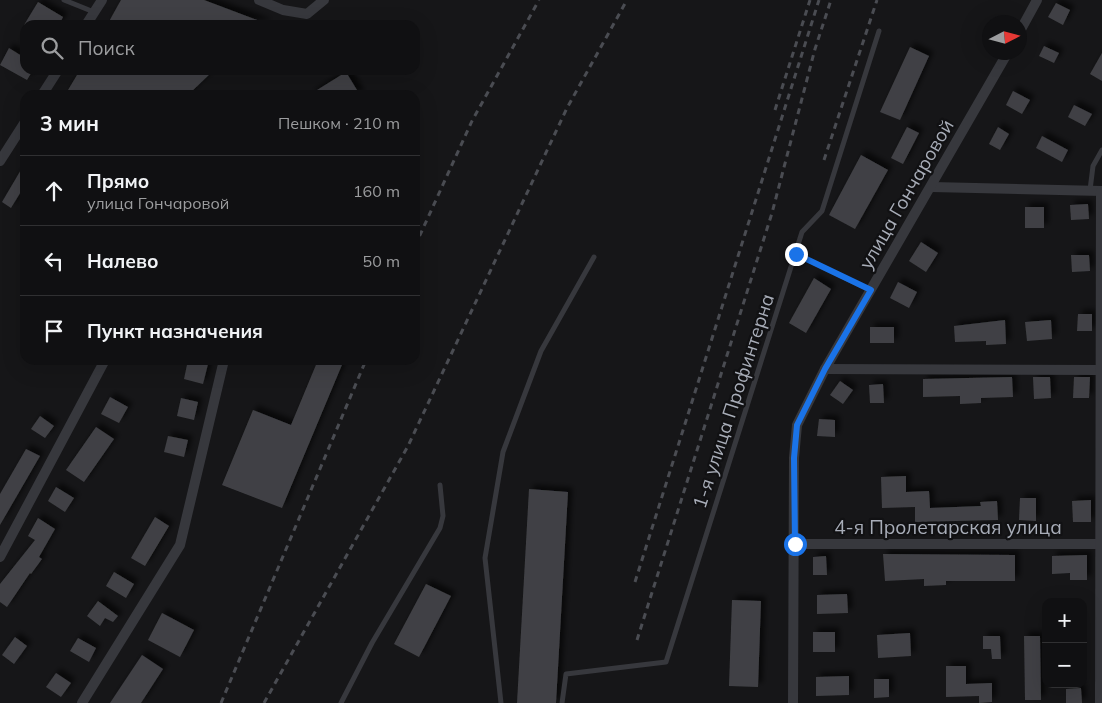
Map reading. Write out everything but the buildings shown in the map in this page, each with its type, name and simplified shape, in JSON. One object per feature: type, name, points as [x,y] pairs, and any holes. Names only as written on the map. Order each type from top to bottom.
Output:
[{"type":"street","points":[[89,20],[102,0]]},
{"type":"street","points":[[259,0],[283,10],[307,14],[324,0]]},
{"type":"street","points":[[1027,18],[1037,0]]},
{"type":"street","name":"улица Гончаровой","points":[[793,703],[794,458],[797,425],[825,369],[932,187],[1003,60]]},
{"type":"street","points":[[45,90],[55,75]]},
{"type":"street","points":[[0,161],[20,130]]},
{"type":"street","points":[[932,187],[1102,191],[1100,703]]},
{"type":"street","points":[[0,558],[103,365]]},
{"type":"street","points":[[82,703],[180,546],[223,365]]},
{"type":"street","points":[[825,369],[1102,370]]},
{"type":"street","name":"4-я Пролетарская улица","points":[[795,544],[1101,544]]},
{"type":"lane","points":[[64,0],[94,12]]},
{"type":"lane","name":"1-я улица Профинтерна","points":[[562,703],[566,674],[666,662],[802,232],[822,211],[880,31]]},
{"type":"lane","points":[[1090,190],[1093,166],[1102,150]]},
{"type":"lane","points":[[796,254],[871,290]]},
{"type":"lane","points":[[500,703],[486,558],[504,452],[541,351],[594,257]]},
{"type":"lane","points":[[341,703],[372,643],[440,528],[443,516],[440,485]]},
{"type":"railway","points":[[420,235],[472,121],[539,0]]},
{"type":"railway","points":[[264,703],[408,446],[567,108],[627,0]]},
{"type":"railway","points":[[775,110],[810,0]]},
{"type":"railway","points":[[635,582],[819,0]]},
{"type":"railway","points":[[637,640],[772,213],[815,49],[831,0]]},
{"type":"railway","points":[[824,160],[877,0]]},
{"type":"railway","points":[[221,703],[364,365]]},
{"type":"route","points":[[795,544],[794,458],[797,425],[825,369],[871,290],[796,254]]}]
